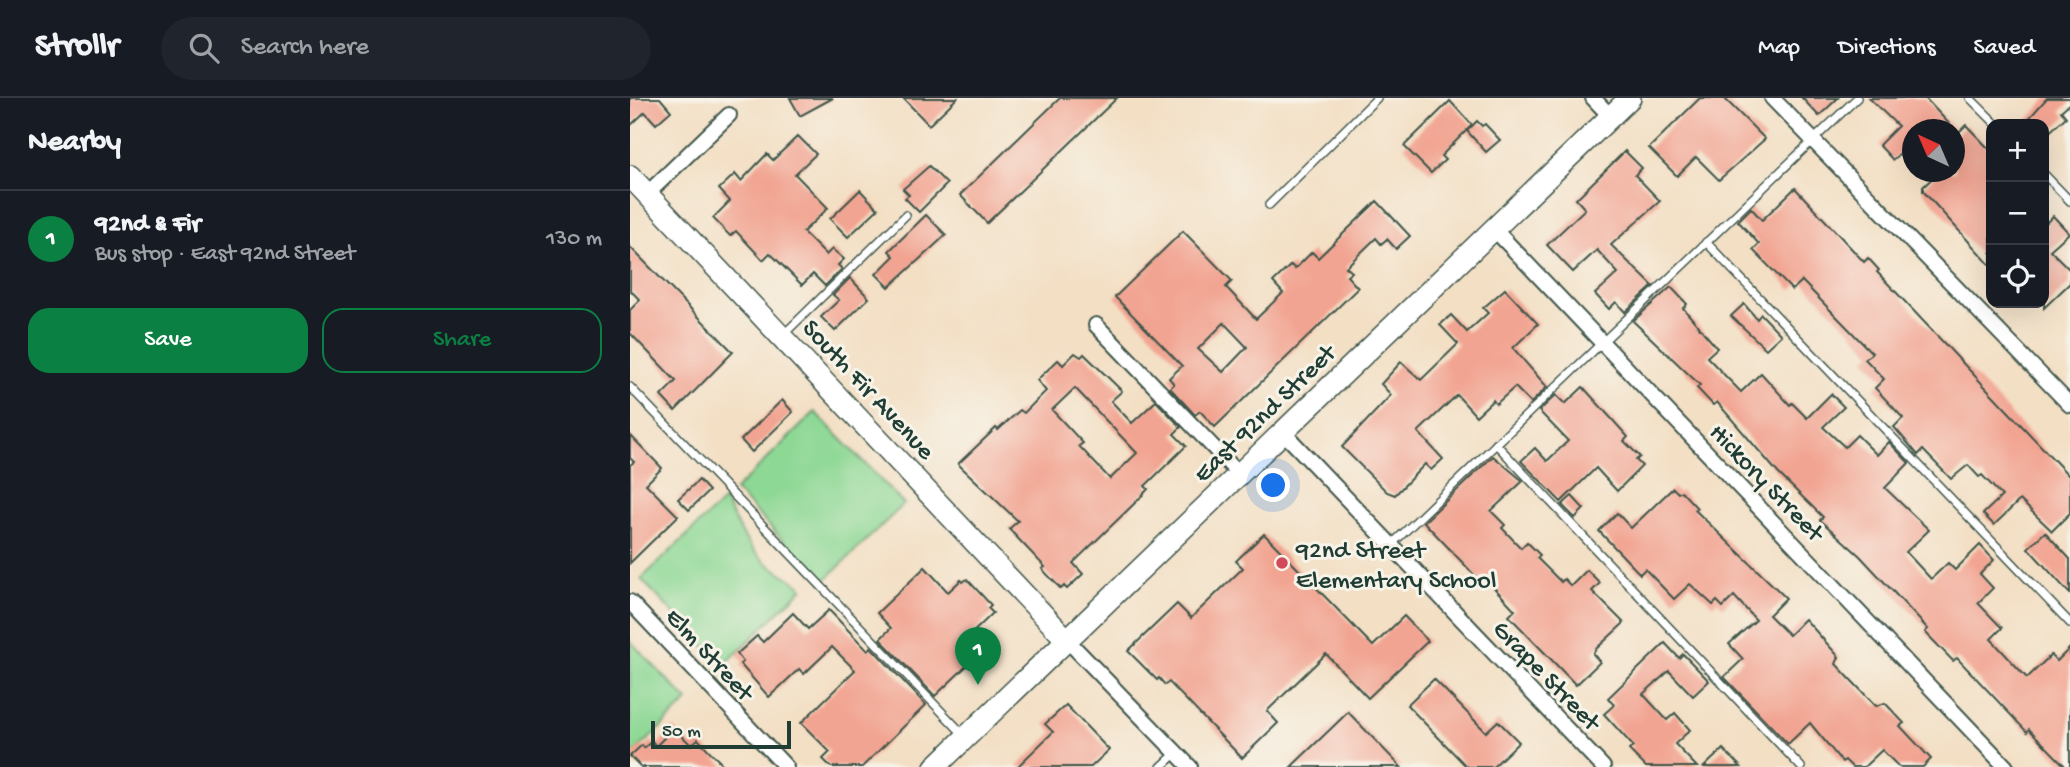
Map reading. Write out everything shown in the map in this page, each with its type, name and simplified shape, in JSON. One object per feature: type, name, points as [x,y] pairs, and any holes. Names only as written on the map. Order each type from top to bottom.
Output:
[{"type":"street","points":[[1593,98],[1611,117]]},
{"type":"street","name":"East 92nd Street","points":[[935,767],[1630,98]]},
{"type":"street","points":[[1772,98],[2070,405]]},
{"type":"street","points":[[647,194],[729,115]]},
{"type":"street","name":"South Fir Avenue","points":[[630,176],[1067,640]]},
{"type":"street","name":"Hickory Street","points":[[1494,229],[2006,767]]},
{"type":"street","points":[[1096,325],[1239,474]]},
{"type":"street","name":"Grape Street","points":[[1283,432],[1603,767]]},
{"type":"street","name":"Elm Street","points":[[630,603],[786,767]]},
{"type":"street","points":[[1067,640],[1190,767]]},
{"type":"lane","points":[[1269,205],[1377,98]]},
{"type":"lane","points":[[1391,545],[1857,98]]},
{"type":"lane","points":[[1970,98],[1991,119]]},
{"type":"lane","points":[[2049,179],[2070,201]]},
{"type":"lane","points":[[783,336],[906,215]]},
{"type":"lane","points":[[1706,242],[2070,623]]},
{"type":"lane","points":[[630,387],[966,737]]},
{"type":"lane","points":[[1496,444],[1801,767]]},
{"type":"lane","points":[[1161,767],[1176,752]]},
{"type":"green space","points":[[815,412],[904,504],[823,582],[735,490]]},
{"type":"green space","points":[[724,500],[741,532],[757,554],[803,588],[723,666],[641,579]]},
{"type":"green space","points":[[630,641],[688,701],[630,757]]},
{"type":"building","points":[[630,98],[660,98],[671,111],[656,124],[645,112],[630,126]]},
{"type":"building","points":[[790,98],[833,98],[800,116]]},
{"type":"building","points":[[903,98],[957,98],[929,125]]},
{"type":"building","points":[[1060,98],[1117,98],[987,223],[960,195]]},
{"type":"building","points":[[1700,98],[1724,98],[1765,139],[1719,180],[1696,157],[1677,176],[1649,148]]},
{"type":"building","points":[[1802,98],[1838,98],[1819,116]]},
{"type":"building","points":[[1869,98],[1925,98],[1945,119],[1902,119],[1902,151],[1893,160],[1879,145],[1898,126]]},
{"type":"building","points":[[2047,98],[2070,98],[2070,103],[2061,111],[2066,117],[2049,132],[2049,119],[2028,119]]},
{"type":"building","points":[[1450,101],[1472,125],[1441,156],[1445,160],[1431,173],[1404,146]]},
{"type":"building","points":[[1477,121],[1482,126],[1485,124],[1500,140],[1486,152],[1467,131]]},
{"type":"building","points":[[1965,126],[1986,146],[1986,260],[1923,191],[1928,182],[1965,182]]},
{"type":"building","points":[[798,136],[816,154],[795,174],[828,208],[803,232],[826,255],[832,249],[844,259],[838,265],[842,269],[825,286],[813,274],[802,285],[770,253],[763,260],[736,231],[730,236],[713,218],[730,201],[719,189],[735,174],[741,181],[767,154],[773,160]]},
{"type":"building","points":[[1625,151],[1642,168],[1635,175],[1660,201],[1611,245],[1653,286],[1625,312],[1616,302],[1609,309],[1595,294],[1618,273],[1597,250],[1573,272],[1547,245],[1585,209],[1576,199]]},
{"type":"building","points":[[929,166],[947,184],[919,212],[905,198],[909,195],[903,189]]},
{"type":"building","points":[[1795,188],[1864,262],[1868,258],[1879,270],[1877,272],[2070,477],[2070,513],[2052,531],[2020,500],[1994,525],[1983,514],[2002,496],[1982,475],[1979,477],[1968,465],[1951,479],[1923,450],[1918,455],[1894,427],[1903,418],[1875,388],[1884,379],[1865,359],[1872,353],[1802,281],[1792,290],[1753,250],[1759,244],[1738,221],[1751,208],[1762,220]]},
{"type":"building","points":[[860,190],[878,209],[848,237],[830,219]]},
{"type":"building","points":[[1377,201],[1410,236],[1396,249],[1387,239],[1381,244],[1376,238],[1346,267],[1352,272],[1347,276],[1358,288],[1215,427],[1200,411],[1195,415],[1170,388],[1174,384],[1169,378],[1182,366],[1115,297],[1183,231],[1232,281],[1226,287],[1256,319],[1283,293],[1273,282],[1291,265],[1295,269],[1312,252],[1318,258]],"holes":[[[1224,323],[1247,347],[1223,372],[1198,349]]]},
{"type":"building","points":[[926,215],[946,235],[889,287],[876,274],[894,256],[889,251]]},
{"type":"building","points":[[2053,216],[2069,233],[2050,250],[2070,270],[2070,283],[2049,303],[2049,245],[2049,220]]},
{"type":"building","points":[[630,247],[733,352],[675,411],[661,396],[676,381],[630,333],[630,310],[640,300],[630,290]]},
{"type":"building","points":[[850,278],[869,298],[835,331],[821,317],[839,300],[833,295]]},
{"type":"building","points":[[1671,287],[1687,304],[1683,308],[1717,348],[1707,357],[1741,392],[1761,373],[1790,405],[1792,403],[1807,418],[1831,394],[1844,407],[1823,427],[1845,447],[1857,435],[1877,455],[1889,442],[1909,463],[1885,488],[1929,530],[1906,552],[1931,579],[1948,563],[1955,570],[1980,545],[1994,560],[1980,574],[1993,588],[1978,603],[2002,628],[1991,639],[2027,678],[2051,655],[2057,661],[2070,648],[2070,767],[2066,767],[2029,729],[2027,732],[1957,658],[1953,661],[1925,632],[1928,629],[1860,556],[1820,520],[1823,517],[1778,473],[1717,402],[1713,405],[1697,388],[1700,385],[1633,321]]},
{"type":"building","points":[[1505,289],[1538,324],[1513,348],[1547,387],[1531,403],[1515,387],[1496,404],[1493,400],[1476,416],[1457,395],[1418,432],[1443,459],[1431,470],[1425,464],[1395,495],[1387,492],[1342,447],[1391,395],[1381,384],[1401,362],[1421,380],[1458,344],[1440,325],[1451,315],[1467,332],[1488,313],[1483,308]]},
{"type":"building","points":[[1744,304],[1757,319],[1761,314],[1781,335],[1766,349],[1731,316]]},
{"type":"building","points":[[1075,353],[1081,357],[1084,354],[1122,391],[1111,401],[1132,423],[1156,401],[1181,427],[1174,434],[1186,446],[1145,486],[1148,489],[1138,500],[1073,563],[1083,574],[1067,589],[1064,586],[1061,589],[1042,569],[1045,567],[1009,529],[1018,521],[958,464],[996,428],[998,430],[1020,410],[1024,413],[1046,391],[1037,380],[1058,360],[1063,365]],"holes":[[[1075,388],[1137,453],[1110,479],[1079,446],[1083,443],[1052,410]]]},
{"type":"building","points":[[1583,387],[1628,437],[1624,441],[1640,457],[1636,460],[1642,466],[1617,491],[1596,468],[1561,502],[1521,461],[1535,448],[1547,461],[1568,441],[1539,411],[1556,395],[1565,404]]},
{"type":"building","points":[[782,400],[793,412],[752,452],[741,440]]},
{"type":"building","points":[[630,435],[662,468],[646,484],[678,516],[630,563],[630,465],[634,462],[630,458]]},
{"type":"building","points":[[1493,456],[1523,481],[1491,511],[1505,525],[1502,528],[1521,548],[1527,542],[1540,555],[1537,558],[1561,582],[1564,579],[1571,586],[1587,570],[1600,583],[1592,591],[1624,623],[1596,649],[1593,654],[1600,662],[1576,685],[1509,616],[1515,610],[1483,576],[1479,580],[1424,522]]},
{"type":"building","points":[[699,480],[709,491],[689,510],[678,499]]},
{"type":"building","points":[[1673,488],[1678,493],[1681,491],[1697,508],[1695,510],[1786,598],[1769,615],[1789,635],[1805,619],[1839,657],[1836,664],[1853,682],[1876,706],[1885,703],[1904,723],[1900,726],[1931,759],[1923,767],[1899,767],[1882,750],[1864,767],[1852,767],[1845,760],[1842,762],[1810,723],[1788,744],[1724,677],[1743,659],[1729,644],[1756,620],[1734,596],[1723,607],[1717,601],[1713,605],[1690,584],[1674,599],[1645,569],[1640,574],[1599,531],[1617,513],[1631,528]]},
{"type":"building","points":[[1572,496],[1584,509],[1575,518],[1562,505]]},
{"type":"building","points":[[2045,532],[2070,559],[2070,594],[2028,548]]},
{"type":"building","points":[[1264,534],[1373,646],[1404,616],[1428,641],[1368,698],[1326,654],[1267,711],[1278,723],[1242,758],[1169,682],[1165,685],[1159,678],[1157,680],[1128,651],[1177,604],[1191,618],[1243,568],[1236,561]]},
{"type":"building","points":[[925,567],[948,592],[961,580],[963,582],[967,579],[991,605],[988,608],[993,613],[963,642],[977,656],[935,696],[880,639],[891,628],[877,613]]},
{"type":"building","points":[[829,610],[867,650],[871,647],[926,705],[862,767],[831,767],[823,759],[830,752],[801,723],[855,670],[832,647],[804,674],[799,669],[769,697],[740,664],[743,662],[737,654],[757,636],[763,642],[793,613],[808,629]]},
{"type":"building","points":[[1665,643],[1679,658],[1683,654],[1709,681],[1693,696],[1669,671],[1643,694],[1667,720],[1675,713],[1690,730],[1675,744],[1697,767],[1646,767],[1629,750],[1633,746],[1604,714],[1614,705],[1608,698]]},
{"type":"building","points":[[1434,679],[1486,732],[1498,721],[1519,742],[1493,767],[1467,767],[1407,705]]},
{"type":"building","points":[[1066,705],[1109,750],[1091,767],[1017,767],[1053,732],[1045,724]]},
{"type":"building","points":[[1348,712],[1401,767],[1291,767],[1342,718]]},
{"type":"building","points":[[674,728],[691,745],[698,739],[725,767],[641,767],[630,756],[642,745],[644,748],[652,741],[656,746]]},
{"type":"building","points":[[1723,749],[1741,767],[1704,767]]},
{"type":"place","name":"92nd Street Elementary School","points":[[1282,563]]},
{"type":"place","name":"92nd & Fir","points":[[978,685]]}]
